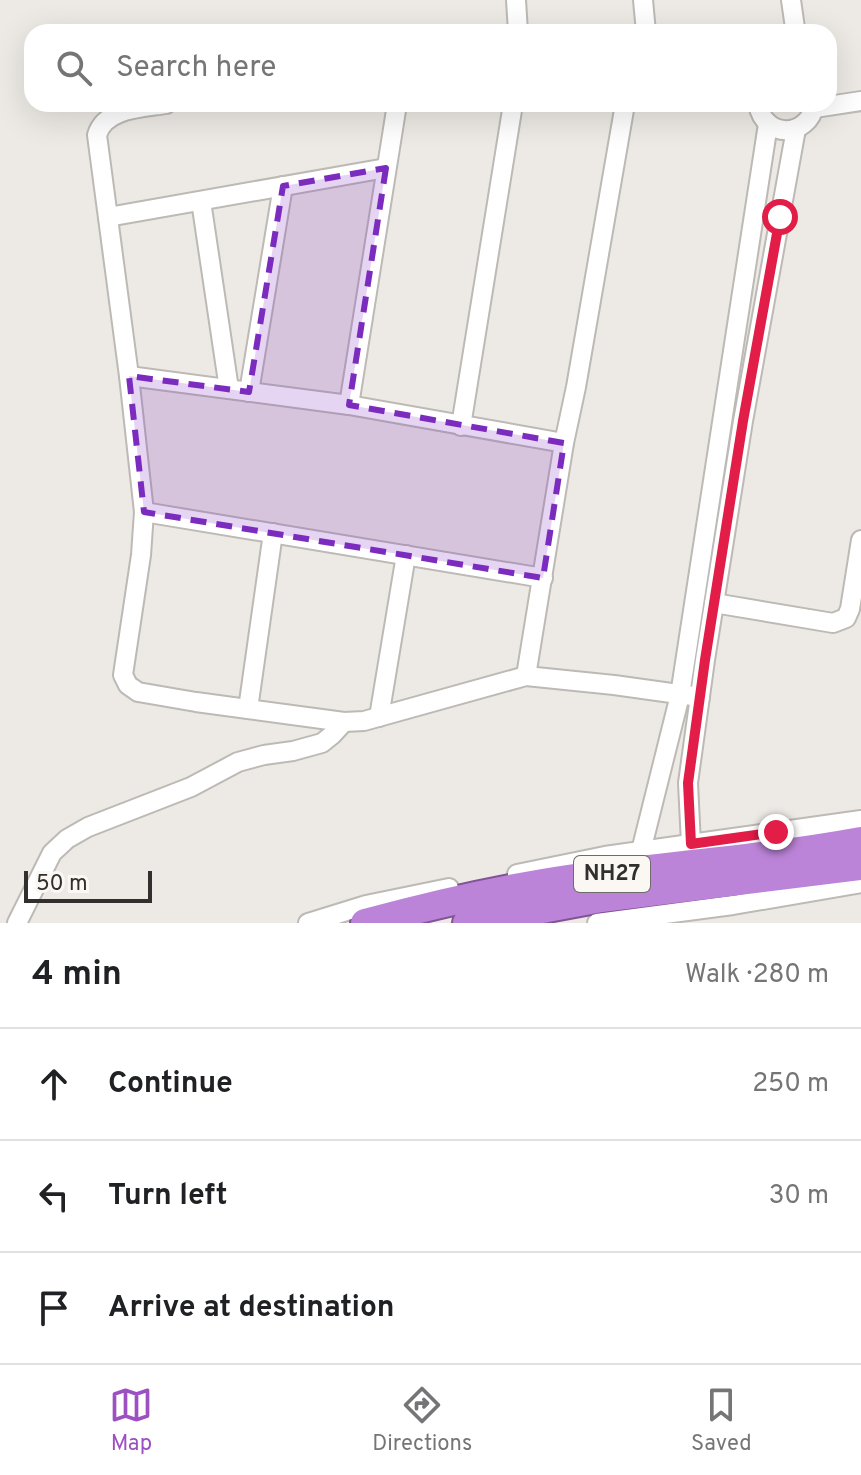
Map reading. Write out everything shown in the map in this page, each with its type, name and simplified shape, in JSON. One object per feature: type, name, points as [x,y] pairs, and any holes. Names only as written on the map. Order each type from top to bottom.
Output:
[{"type":"highway","name":"NH27","points":[[365,923],[482,895],[577,878],[861,841]]},
{"type":"highway","name":"NH27","points":[[467,923],[601,898],[861,866]]},
{"type":"street","points":[[516,0],[518,24]]},
{"type":"street","points":[[643,0],[645,24]]},
{"type":"street","points":[[791,0],[793,24]]},
{"type":"street","points":[[837,104],[861,101]]},
{"type":"street","points":[[125,112],[100,125],[97,135],[144,512],[141,555],[123,675],[128,685],[138,692],[344,722],[364,721],[526,676],[700,697]]},
{"type":"street","points":[[349,405],[396,112]]},
{"type":"street","points":[[461,426],[512,112]]},
{"type":"street","points":[[526,676],[624,112]]},
{"type":"street","points":[[760,112],[768,124],[786,131],[804,124],[813,112]]},
{"type":"street","points":[[641,851],[680,695],[768,124]]},
{"type":"street","points":[[691,844],[688,783],[700,697],[743,421],[796,129]]},
{"type":"street","points":[[108,217],[386,168]]},
{"type":"street","points":[[249,392],[283,186]]},
{"type":"street","points":[[201,201],[229,389]]},
{"type":"street","points":[[129,376],[349,405],[564,443]]},
{"type":"street","points":[[144,512],[543,578]]},
{"type":"street","points":[[248,709],[273,533]]},
{"type":"street","points":[[714,603],[833,623],[846,618],[861,540]]},
{"type":"street","points":[[379,717],[406,555]]},
{"type":"street","points":[[17,923],[52,853],[67,839],[88,827],[191,787],[238,762],[322,743],[344,722]]},
{"type":"street","points":[[660,778],[688,783]]},
{"type":"street","points":[[308,923],[366,905],[605,856],[861,820]]},
{"type":"street","points":[[597,923],[733,905],[861,883]]},
{"type":"highlighted area","points":[[386,168],[349,405],[564,443],[543,578],[144,512],[129,376],[249,392],[283,186]]},
{"type":"route","points":[[776,832],[691,844],[688,783],[743,421],[780,217]]}]
